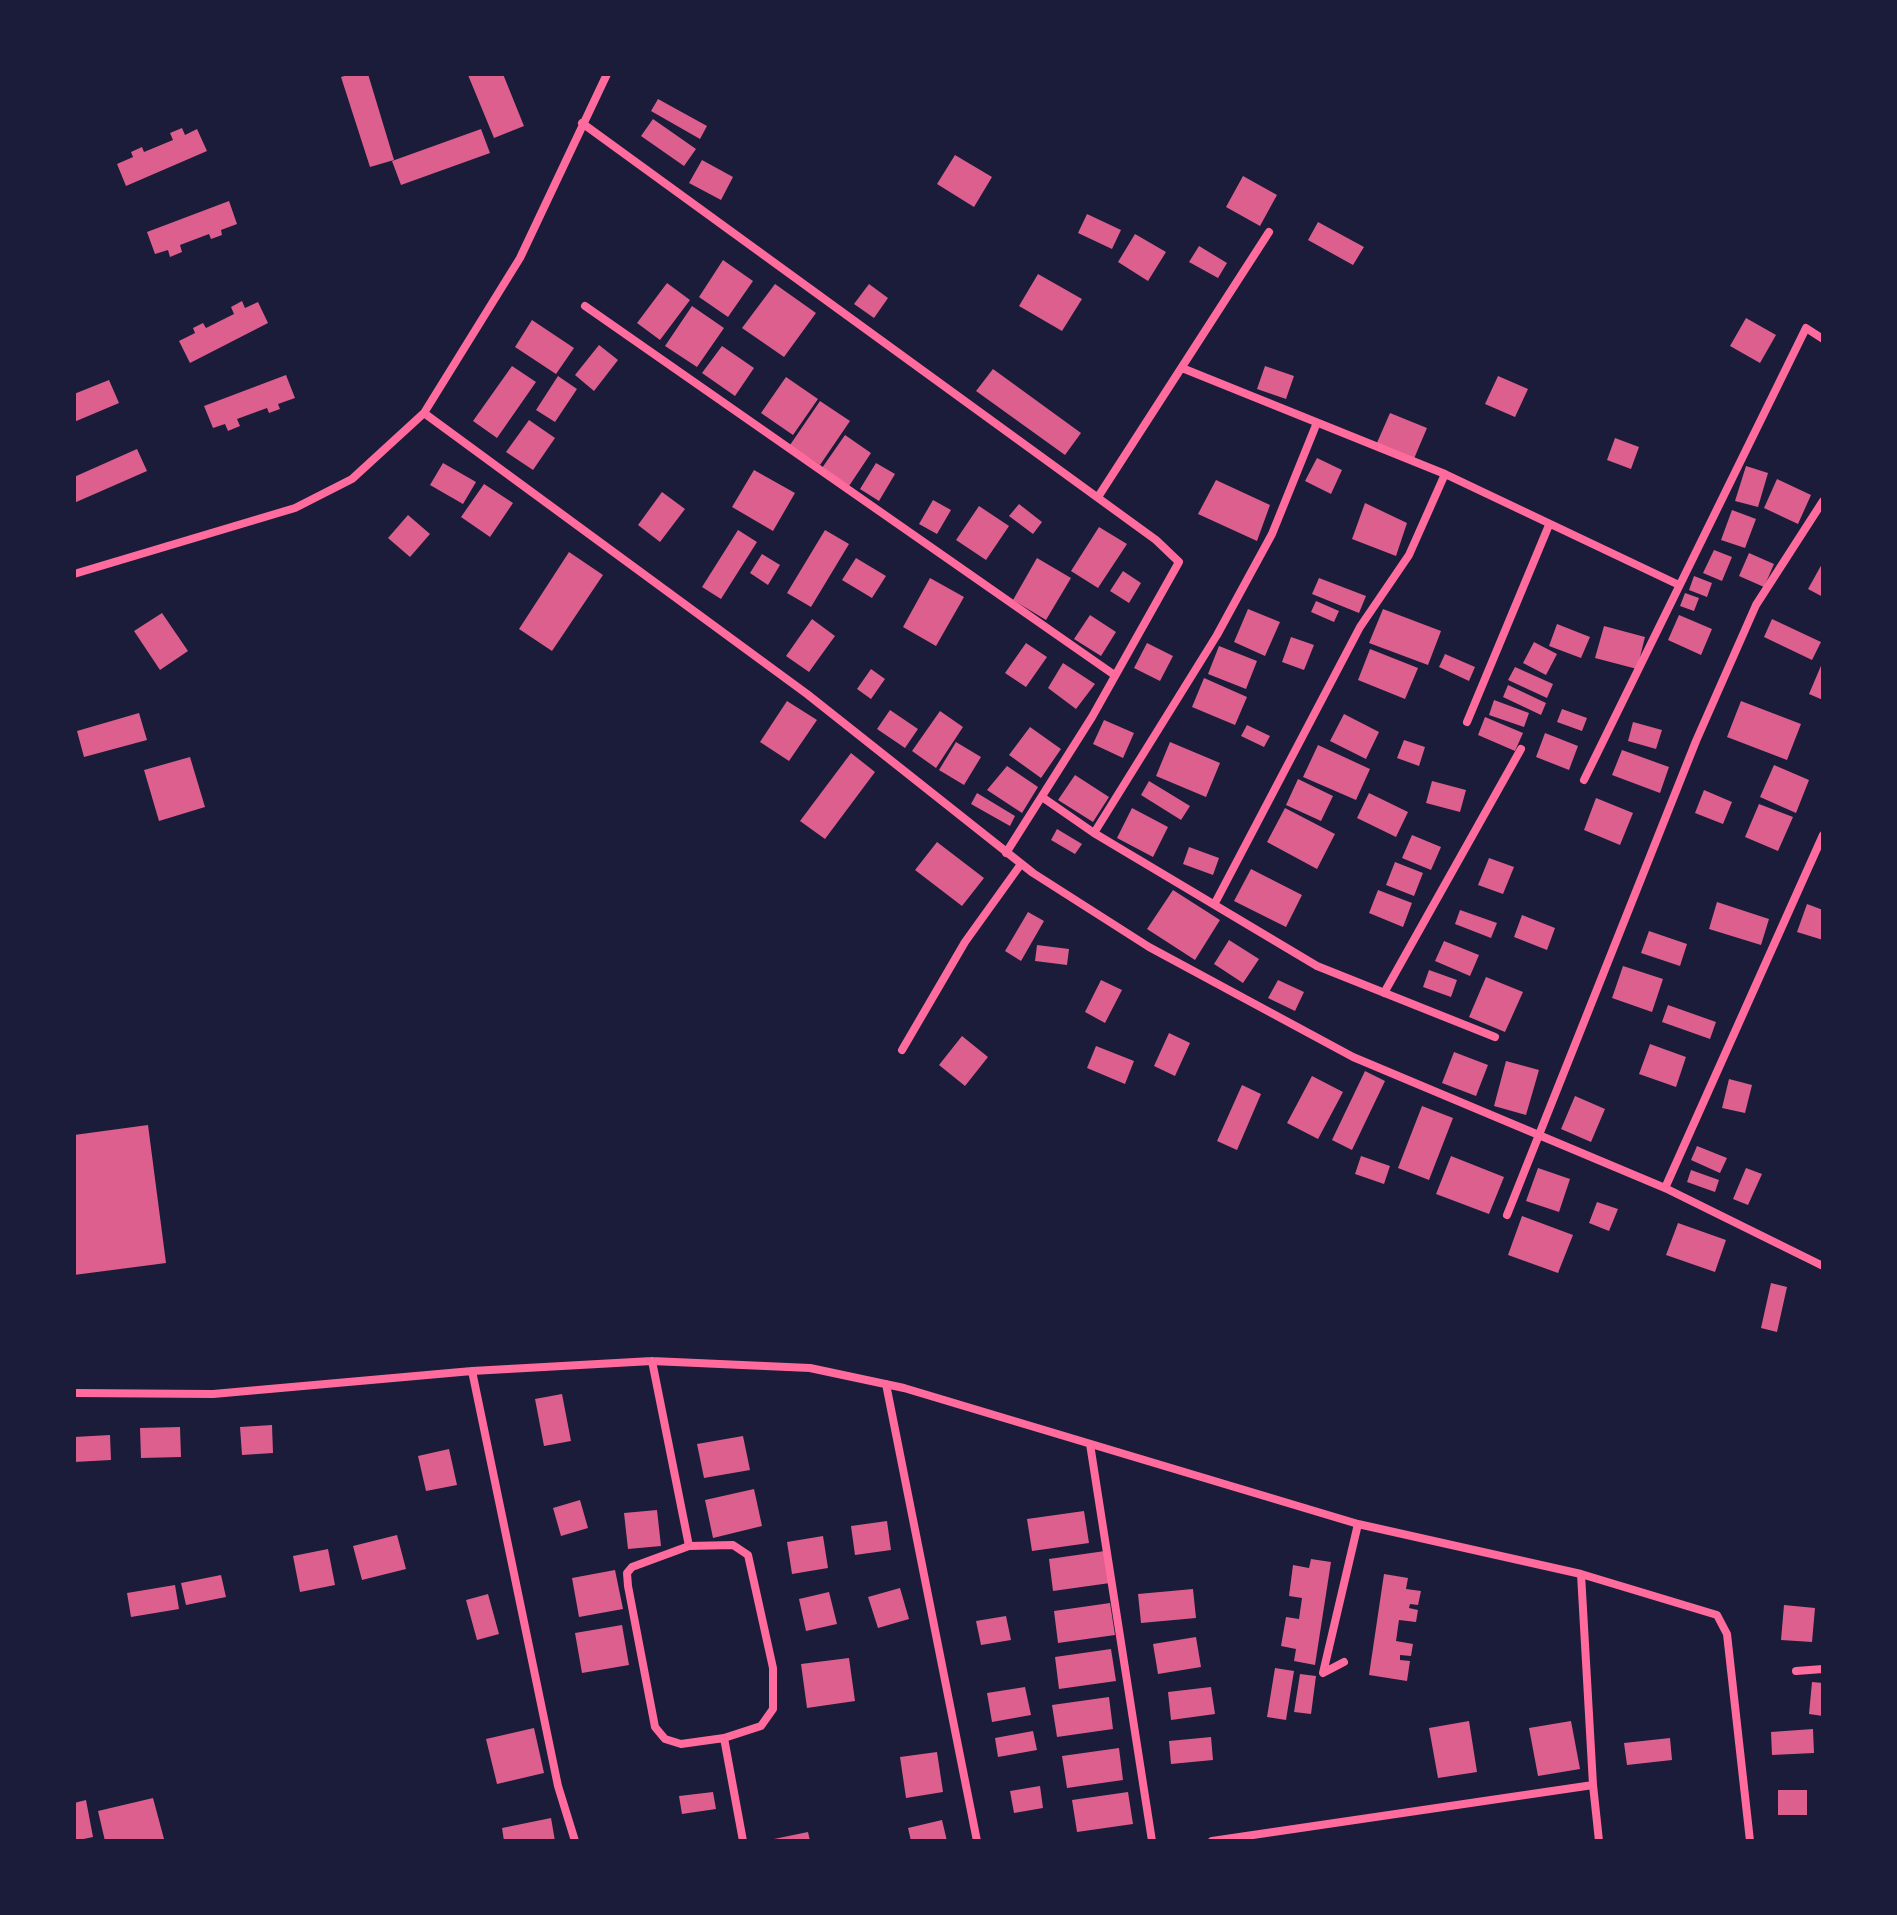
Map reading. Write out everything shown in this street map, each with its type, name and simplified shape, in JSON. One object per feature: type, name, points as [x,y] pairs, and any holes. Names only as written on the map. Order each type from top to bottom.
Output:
[{"type":"street","points":[[74,574],[295,508],[352,479],[424,413],[520,258],[607,74]]},
{"type":"street","points":[[582,123],[1098,497],[1156,540],[1179,562],[1113,674],[1092,717],[1006,853]]},
{"type":"street","points":[[1098,497],[1269,232]]},
{"type":"street","points":[[585,306],[1113,674]]},
{"type":"street","points":[[1584,780],[1806,328],[1823,339]]},
{"type":"street","points":[[1182,368],[1316,425],[1445,474],[1679,585]]},
{"type":"street","points":[[424,413],[807,694],[1006,853],[1149,947],[1353,1057],[1665,1188],[1823,1266]]},
{"type":"street","points":[[1094,833],[1217,635],[1265,547],[1316,425]]},
{"type":"street","points":[[1215,903],[1360,627],[1409,555],[1445,474]]},
{"type":"street","points":[[1507,1215],[1696,741],[1756,605],[1823,501]]},
{"type":"street","points":[[1467,722],[1549,525]]},
{"type":"street","points":[[1384,993],[1521,749]]},
{"type":"street","points":[[1042,797],[1094,833],[1317,966],[1495,1037]]},
{"type":"street","points":[[1665,1188],[1823,835]]},
{"type":"street","points":[[902,1050],[965,942],[1021,864]]},
{"type":"street","points":[[652,1361],[689,1546]]},
{"type":"street","points":[[74,1393],[213,1394],[472,1371],[652,1361],[810,1368],[886,1384],[1358,1524],[1581,1574],[1717,1615],[1727,1634],[1750,1841]]},
{"type":"street","points":[[472,1371],[558,1786],[575,1841]]},
{"type":"street","points":[[886,1384],[977,1841]]},
{"type":"street","points":[[1090,1444],[1152,1841]]},
{"type":"street","points":[[1344,1662],[1323,1673],[1358,1524]]},
{"type":"street","points":[[733,1545],[748,1555],[773,1668],[773,1709],[761,1726],[724,1738],[681,1744],[665,1739],[655,1727],[627,1573],[632,1567],[689,1546],[733,1545]]},
{"type":"street","points":[[1581,1574],[1599,1841]]},
{"type":"street","points":[[1796,1671],[1823,1669]]},
{"type":"street","points":[[724,1738],[743,1841]]},
{"type":"street","points":[[1212,1841],[1249,1838],[1593,1785]]},
{"type":"building","points":[[368,74],[394,160],[370,167],[341,77]]},
{"type":"building","points":[[503,74],[524,126],[494,138],[468,75]]},
{"type":"building","points":[[658,99],[707,126],[700,139],[651,111]]},
{"type":"building","points":[[653,119],[696,149],[684,166],[641,136]]},
{"type":"building","points":[[182,128],[185,135],[197,129],[207,151],[126,186],[117,164],[133,157],[131,152],[142,147],[144,152],[173,140],[170,133]]},
{"type":"building","points":[[481,129],[490,153],[401,185],[392,161]]},
{"type":"building","points":[[955,155],[992,177],[974,207],[937,184]]},
{"type":"building","points":[[702,160],[733,177],[721,200],[689,183]]},
{"type":"building","points":[[1243,176],[1277,195],[1260,226],[1226,207]]},
{"type":"building","points":[[229,201],[237,224],[221,230],[222,235],[211,239],[209,234],[180,245],[182,252],[170,257],[168,250],[155,254],[147,232]]},
{"type":"building","points":[[1087,214],[1121,230],[1112,249],[1078,233]]},
{"type":"building","points":[[1318,222],[1364,247],[1353,265],[1308,240]]},
{"type":"building","points":[[1135,234],[1166,252],[1148,281],[1118,262]]},
{"type":"building","points":[[1199,246],[1227,263],[1218,278],[1189,262]]},
{"type":"building","points":[[723,260],[753,281],[728,317],[699,297]]},
{"type":"building","points":[[1038,274],[1082,299],[1062,331],[1019,306]]},
{"type":"building","points":[[667,283],[690,300],[660,340],[637,323]]},
{"type":"building","points":[[775,284],[816,313],[784,357],[742,328]]},
{"type":"building","points":[[869,284],[888,298],[874,318],[854,304]]},
{"type":"building","points":[[242,301],[245,308],[258,302],[268,323],[190,363],[179,341],[195,333],[193,328],[203,323],[206,328],[234,314],[231,307]]},
{"type":"building","points":[[692,306],[724,328],[697,367],[665,346]]},
{"type":"building","points":[[1746,318],[1776,335],[1760,363],[1730,346]]},
{"type":"building","points":[[532,320],[574,348],[556,374],[515,347]]},
{"type":"building","points":[[599,345],[618,360],[594,391],[575,375]]},
{"type":"building","points":[[722,346],[754,368],[735,396],[702,373]]},
{"type":"building","points":[[512,366],[536,382],[497,438],[473,421]]},
{"type":"building","points":[[1265,366],[1294,376],[1286,399],[1257,389]]},
{"type":"building","points":[[993,369],[1081,433],[1065,455],[976,391]]},
{"type":"building","points":[[286,375],[295,398],[278,404],[280,409],[269,413],[267,408],[237,419],[240,426],[228,431],[225,424],[213,428],[204,406]]},
{"type":"building","points":[[558,376],[577,389],[555,422],[536,410]]},
{"type":"building","points":[[1498,376],[1528,389],[1515,417],[1485,404]]},
{"type":"building","points":[[786,377],[818,399],[793,435],[761,413]]},
{"type":"building","points":[[109,380],[119,403],[74,422],[74,394]]},
{"type":"building","points":[[820,401],[850,421],[820,465],[790,445]]},
{"type":"building","points":[[1390,413],[1427,428],[1413,461],[1376,445]]},
{"type":"building","points":[[529,420],[555,438],[533,470],[506,452]]},
{"type":"building","points":[[845,435],[871,453],[849,486],[822,468]]},
{"type":"building","points":[[1615,438],[1639,447],[1631,469],[1607,460]]},
{"type":"building","points":[[137,449],[147,471],[74,503],[74,477]]},
{"type":"building","points":[[1317,458],[1342,470],[1331,494],[1305,481]]},
{"type":"building","points":[[443,463],[476,482],[463,504],[430,485]]},
{"type":"building","points":[[876,463],[895,474],[879,501],[860,489]]},
{"type":"building","points":[[1746,466],[1768,473],[1758,507],[1735,501]]},
{"type":"building","points":[[754,470],[795,493],[773,531],[732,507]]},
{"type":"building","points":[[1777,479],[1811,495],[1798,524],[1764,508]]},
{"type":"building","points":[[1216,480],[1270,505],[1257,541],[1198,514]]},
{"type":"building","points":[[484,484],[513,503],[490,537],[461,517]]},
{"type":"building","points":[[662,492],[685,509],[660,542],[638,525]]},
{"type":"building","points":[[933,500],[951,510],[937,534],[919,524]]},
{"type":"building","points":[[1365,503],[1407,523],[1396,556],[1352,539]]},
{"type":"building","points":[[1019,504],[1042,522],[1033,534],[1009,516]]},
{"type":"building","points":[[979,506],[1009,526],[986,560],[956,540]]},
{"type":"building","points":[[1732,510],[1756,519],[1745,548],[1721,540]]},
{"type":"building","points":[[408,515],[430,534],[410,557],[388,538]]},
{"type":"building","points":[[1099,527],[1127,544],[1098,588],[1071,571]]},
{"type":"building","points":[[738,530],[757,542],[721,599],[702,587]]},
{"type":"building","points":[[825,530],[849,544],[811,607],[787,593]]},
{"type":"building","points":[[1714,550],[1732,557],[1722,581],[1703,573]]},
{"type":"building","points":[[569,552],[603,575],[552,651],[519,629]]},
{"type":"building","points":[[1749,553],[1774,564],[1764,587],[1739,576]]},
{"type":"building","points":[[762,554],[780,565],[768,585],[750,573]]},
{"type":"building","points":[[856,558],[886,576],[872,598],[842,580]]},
{"type":"building","points":[[1037,558],[1071,578],[1046,620],[1013,600]]},
{"type":"building","points":[[1823,562],[1823,597],[1808,589]]},
{"type":"building","points":[[1123,571],[1141,583],[1129,603],[1110,591]]},
{"type":"building","points":[[1694,576],[1712,583],[1707,597],[1689,590]]},
{"type":"building","points":[[930,578],[964,597],[936,646],[903,627]]},
{"type":"building","points":[[1319,578],[1366,596],[1359,613],[1312,594]]},
{"type":"building","points":[[1685,593],[1699,598],[1694,611],[1680,606]]},
{"type":"building","points":[[1316,601],[1339,611],[1334,622],[1311,612]]},
{"type":"building","points":[[1248,609],[1280,622],[1265,656],[1234,642]]},
{"type":"building","points":[[1383,609],[1441,631],[1428,665],[1369,643]]},
{"type":"building","points":[[162,613],[188,651],[160,670],[134,631]]},
{"type":"building","points":[[1090,615],[1116,632],[1101,656],[1074,639]]},
{"type":"building","points":[[1679,615],[1712,629],[1701,655],[1668,640]]},
{"type":"building","points":[[812,619],[835,636],[809,672],[786,656]]},
{"type":"building","points":[[1772,619],[1821,642],[1812,660],[1764,637]]},
{"type":"building","points":[[1557,624],[1590,637],[1581,658],[1549,646]]},
{"type":"building","points":[[1604,626],[1645,637],[1637,669],[1595,658]]},
{"type":"building","points":[[1291,637],[1314,645],[1304,670],[1282,662]]},
{"type":"building","points":[[1534,642],[1557,654],[1546,675],[1523,663]]},
{"type":"building","points":[[1026,643],[1047,657],[1026,687],[1005,673]]},
{"type":"building","points":[[1147,643],[1173,656],[1160,681],[1134,668]]},
{"type":"building","points":[[1219,646],[1257,661],[1246,689],[1208,674]]},
{"type":"building","points":[[1370,649],[1418,668],[1405,699],[1358,680]]},
{"type":"building","points":[[1445,654],[1475,667],[1469,681],[1439,667]]},
{"type":"building","points":[[1823,661],[1823,700],[1809,694]]},
{"type":"building","points":[[1063,663],[1095,684],[1076,709],[1048,688]]},
{"type":"building","points":[[1515,667],[1553,684],[1547,698],[1508,680]]},
{"type":"building","points":[[871,669],[885,679],[871,699],[857,689]]},
{"type":"building","points":[[1204,678],[1247,697],[1235,725],[1192,707]]},
{"type":"building","points":[[1508,685],[1546,703],[1541,715],[1503,697]]},
{"type":"building","points":[[1494,700],[1529,713],[1524,727],[1489,715]]},
{"type":"building","points":[[787,701],[817,720],[789,761],[760,742]]},
{"type":"building","points":[[1741,701],[1801,724],[1787,760],[1727,737]]},
{"type":"building","points":[[1562,709],[1587,718],[1582,731],[1557,722]]},
{"type":"building","points":[[890,710],[918,729],[905,748],[877,729]]},
{"type":"building","points":[[940,711],[963,727],[936,768],[912,751]]},
{"type":"building","points":[[139,713],[147,740],[84,757],[77,731]]},
{"type":"building","points":[[1344,714],[1379,732],[1366,759],[1330,741]]},
{"type":"building","points":[[1485,717],[1523,733],[1515,751],[1478,735]]},
{"type":"building","points":[[1104,720],[1134,733],[1123,758],[1093,744]]},
{"type":"building","points":[[1633,722],[1662,730],[1656,749],[1628,741]]},
{"type":"building","points":[[1247,725],[1270,736],[1264,747],[1241,736]]},
{"type":"building","points":[[1030,727],[1061,749],[1041,778],[1009,755]]},
{"type":"building","points":[[1545,733],[1578,746],[1569,770],[1536,757]]},
{"type":"building","points":[[1404,740],[1425,747],[1419,766],[1397,758]]},
{"type":"building","points":[[956,742],[981,757],[964,785],[939,770]]},
{"type":"building","points":[[1170,742],[1220,763],[1206,797],[1156,776]]},
{"type":"building","points":[[1318,745],[1370,769],[1356,800],[1303,777]]},
{"type":"building","points":[[1622,750],[1669,767],[1660,793],[1612,775]]},
{"type":"building","points":[[851,753],[875,772],[825,839],[800,821]]},
{"type":"building","points":[[190,757],[205,807],[159,821],[144,770]]},
{"type":"building","points":[[1774,765],[1809,780],[1796,813],[1760,797]]},
{"type":"building","points":[[1007,766],[1038,787],[1022,813],[987,790]]},
{"type":"building","points":[[1075,775],[1109,797],[1093,822],[1058,800]]},
{"type":"building","points":[[1298,779],[1333,796],[1321,821],[1286,805]]},
{"type":"building","points":[[1149,781],[1190,806],[1181,820],[1141,795]]},
{"type":"building","points":[[1432,781],[1466,790],[1460,812],[1426,803]]},
{"type":"building","points":[[1704,790],[1732,802],[1723,824],[1695,813]]},
{"type":"building","points":[[977,793],[1015,816],[1010,826],[971,804]]},
{"type":"building","points":[[1369,793],[1408,812],[1396,837],[1357,818]]},
{"type":"building","points":[[1596,798],[1633,813],[1620,845],[1584,830]]},
{"type":"building","points":[[1759,804],[1793,817],[1778,851],[1745,837]]},
{"type":"building","points":[[1132,808],[1168,827],[1153,857],[1117,838]]},
{"type":"building","points":[[1285,808],[1335,834],[1317,869],[1267,842]]},
{"type":"building","points":[[1057,829],[1082,844],[1075,854],[1051,840]]},
{"type":"building","points":[[1412,835],[1441,847],[1431,870],[1402,858]]},
{"type":"building","points":[[937,842],[984,878],[962,906],[915,870]]},
{"type":"building","points":[[1189,847],[1219,858],[1213,875],[1183,864]]},
{"type":"building","points":[[1489,858],[1514,867],[1503,894],[1478,885]]},
{"type":"building","points":[[1395,862],[1423,873],[1414,896],[1386,885]]},
{"type":"building","points":[[1251,869],[1302,895],[1286,927],[1234,901]]},
{"type":"building","points":[[1173,890],[1220,920],[1195,960],[1147,929]]},
{"type":"building","points":[[1378,890],[1412,903],[1403,927],[1369,913]]},
{"type":"building","points":[[1717,902],[1769,919],[1761,945],[1709,929]]},
{"type":"building","points":[[1807,904],[1823,910],[1823,940],[1797,932]]},
{"type":"building","points":[[1460,910],[1497,923],[1491,938],[1455,924]]},
{"type":"building","points":[[1028,912],[1044,921],[1021,961],[1005,951]]},
{"type":"building","points":[[1522,915],[1555,928],[1547,950],[1514,937]]},
{"type":"building","points":[[1649,931],[1687,944],[1680,966],[1641,953]]},
{"type":"building","points":[[1229,940],[1259,959],[1243,983],[1214,964]]},
{"type":"building","points":[[1444,941],[1479,955],[1470,976],[1435,961]]},
{"type":"building","points":[[1037,945],[1069,949],[1067,965],[1035,961]]},
{"type":"building","points":[[1623,966],[1663,979],[1652,1012],[1612,998]]},
{"type":"building","points":[[1429,970],[1457,980],[1451,997],[1423,987]]},
{"type":"building","points":[[1486,977],[1523,992],[1505,1032],[1469,1017]]},
{"type":"building","points":[[1101,980],[1122,990],[1105,1023],[1085,1012]]},
{"type":"building","points":[[1278,980],[1304,992],[1295,1011],[1268,998]]},
{"type":"building","points":[[1668,1005],[1716,1022],[1710,1039],[1662,1022]]},
{"type":"building","points":[[1169,1033],[1190,1043],[1175,1076],[1154,1066]]},
{"type":"building","points":[[962,1036],[988,1057],[965,1086],[939,1065]]},
{"type":"building","points":[[1650,1044],[1686,1057],[1676,1087],[1639,1074]]},
{"type":"building","points":[[1096,1046],[1134,1061],[1125,1084],[1087,1068]]},
{"type":"building","points":[[1454,1052],[1488,1065],[1476,1096],[1442,1083]]},
{"type":"building","points":[[1506,1061],[1539,1070],[1526,1115],[1494,1106]]},
{"type":"building","points":[[1365,1071],[1385,1081],[1352,1150],[1332,1140]]},
{"type":"building","points":[[1312,1076],[1343,1092],[1318,1139],[1287,1123]]},
{"type":"building","points":[[1729,1079],[1752,1085],[1745,1113],[1722,1108]]},
{"type":"building","points":[[1242,1085],[1261,1094],[1237,1150],[1217,1141]]},
{"type":"building","points":[[1575,1096],[1605,1109],[1591,1142],[1561,1129]]},
{"type":"building","points":[[1422,1106],[1453,1118],[1429,1180],[1398,1168]]},
{"type":"building","points":[[148,1125],[166,1263],[74,1275],[74,1135]]},
{"type":"building","points":[[1697,1146],[1727,1158],[1720,1173],[1691,1160]]},
{"type":"building","points":[[1361,1156],[1390,1166],[1384,1184],[1355,1174]]},
{"type":"building","points":[[1451,1156],[1504,1177],[1489,1214],[1436,1194]]},
{"type":"building","points":[[1538,1168],[1570,1179],[1559,1212],[1526,1201]]},
{"type":"building","points":[[1746,1168],[1762,1174],[1748,1205],[1733,1199]]},
{"type":"building","points":[[1691,1170],[1719,1180],[1715,1192],[1687,1182]]},
{"type":"building","points":[[1597,1202],[1618,1209],[1609,1231],[1589,1223]]},
{"type":"building","points":[[1522,1216],[1573,1235],[1558,1273],[1508,1255]]},
{"type":"building","points":[[1678,1223],[1726,1240],[1715,1272],[1666,1255]]},
{"type":"building","points":[[1771,1283],[1787,1287],[1777,1332],[1761,1328]]},
{"type":"building","points":[[562,1394],[571,1441],[544,1446],[535,1399]]},
{"type":"building","points":[[272,1425],[273,1453],[242,1455],[240,1427]]},
{"type":"building","points":[[180,1427],[181,1457],[141,1458],[140,1428]]},
{"type":"building","points":[[110,1435],[111,1460],[74,1462],[74,1437]]},
{"type":"building","points":[[743,1436],[750,1470],[704,1478],[697,1444]]},
{"type":"building","points":[[449,1449],[457,1485],[426,1491],[418,1456]]},
{"type":"building","points":[[754,1489],[762,1526],[713,1538],[705,1500]]},
{"type":"building","points":[[580,1500],[588,1528],[561,1536],[553,1508]]},
{"type":"building","points":[[657,1510],[661,1546],[628,1549],[624,1513]]},
{"type":"building","points":[[1084,1511],[1089,1543],[1032,1551],[1027,1519]]},
{"type":"building","points":[[887,1521],[891,1550],[855,1555],[851,1526]]},
{"type":"building","points":[[397,1535],[406,1569],[362,1580],[353,1546]]},
{"type":"building","points":[[823,1536],[828,1568],[792,1574],[787,1542]]},
{"type":"building","points":[[328,1549],[335,1585],[300,1592],[293,1556]]},
{"type":"building","points":[[1105,1551],[1110,1583],[1053,1591],[1049,1559]]},
{"type":"building","points":[[1311,1559],[1331,1562],[1315,1665],[1294,1661],[1296,1649],[1281,1646],[1286,1617],[1299,1619],[1302,1598],[1289,1596],[1293,1565],[1309,1568]]},
{"type":"building","points":[[615,1570],[623,1609],[579,1617],[572,1578]]},
{"type":"building","points":[[1384,1574],[1408,1578],[1406,1589],[1421,1591],[1418,1605],[1410,1604],[1409,1608],[1418,1610],[1416,1622],[1399,1620],[1396,1641],[1413,1644],[1411,1656],[1400,1655],[1400,1660],[1410,1661],[1407,1681],[1369,1675]]},
{"type":"building","points":[[221,1575],[226,1597],[186,1605],[181,1583]]},
{"type":"building","points":[[175,1585],[179,1609],[131,1617],[127,1593]]},
{"type":"building","points":[[900,1588],[909,1619],[878,1628],[868,1597]]},
{"type":"building","points":[[1193,1589],[1196,1618],[1141,1623],[1138,1594]]},
{"type":"building","points":[[829,1592],[837,1624],[806,1631],[799,1599]]},
{"type":"building","points":[[488,1594],[499,1634],[477,1640],[466,1600]]},
{"type":"building","points":[[1110,1603],[1115,1635],[1058,1643],[1054,1611]]},
{"type":"building","points":[[1784,1605],[1815,1608],[1812,1642],[1781,1640]]},
{"type":"building","points":[[1006,1616],[1011,1640],[981,1645],[976,1621]]},
{"type":"building","points":[[622,1625],[629,1665],[582,1673],[575,1633]]},
{"type":"building","points":[[1196,1637],[1201,1667],[1158,1674],[1153,1644]]},
{"type":"building","points":[[1111,1649],[1116,1681],[1059,1689],[1055,1657]]},
{"type":"building","points":[[849,1658],[855,1701],[807,1708],[801,1664]]},
{"type":"building","points":[[1275,1668],[1294,1671],[1286,1720],[1267,1717]]},
{"type":"building","points":[[1300,1674],[1316,1676],[1311,1714],[1294,1712]]},
{"type":"building","points":[[1812,1682],[1823,1683],[1823,1716],[1809,1714]]},
{"type":"building","points":[[1025,1687],[1031,1715],[992,1722],[987,1693]]},
{"type":"building","points":[[1211,1687],[1215,1714],[1171,1720],[1168,1692]]},
{"type":"building","points":[[1109,1697],[1113,1729],[1057,1737],[1052,1705]]},
{"type":"building","points":[[1469,1721],[1477,1772],[1438,1778],[1429,1728]]},
{"type":"building","points":[[1571,1721],[1580,1769],[1538,1776],[1529,1728]]},
{"type":"building","points":[[534,1728],[544,1773],[497,1784],[486,1739]]},
{"type":"building","points":[[1813,1729],[1814,1753],[1772,1755],[1771,1732]]},
{"type":"building","points":[[1033,1731],[1037,1750],[998,1757],[995,1738]]},
{"type":"building","points":[[1211,1737],[1213,1760],[1171,1764],[1169,1741]]},
{"type":"building","points":[[1670,1738],[1672,1760],[1627,1765],[1624,1743]]},
{"type":"building","points":[[1119,1748],[1123,1780],[1067,1788],[1062,1756]]},
{"type":"building","points":[[937,1752],[943,1792],[906,1798],[900,1757]]},
{"type":"building","points":[[1040,1786],[1043,1808],[1014,1813],[1010,1791]]},
{"type":"building","points":[[1778,1790],[1807,1790],[1807,1815],[1778,1815]]},
{"type":"building","points":[[713,1792],[716,1809],[682,1814],[679,1796]]},
{"type":"building","points":[[1128,1792],[1133,1824],[1077,1832],[1072,1800]]},
{"type":"building","points":[[153,1798],[164,1839],[105,1841],[98,1811]]},
{"type":"building","points":[[86,1800],[93,1837],[74,1841],[74,1803]]},
{"type":"building","points":[[551,1818],[555,1841],[504,1841],[502,1828]]},
{"type":"building","points":[[942,1820],[947,1841],[911,1841],[908,1828]]},
{"type":"building","points":[[808,1832],[810,1841],[769,1841],[769,1840]]}]
